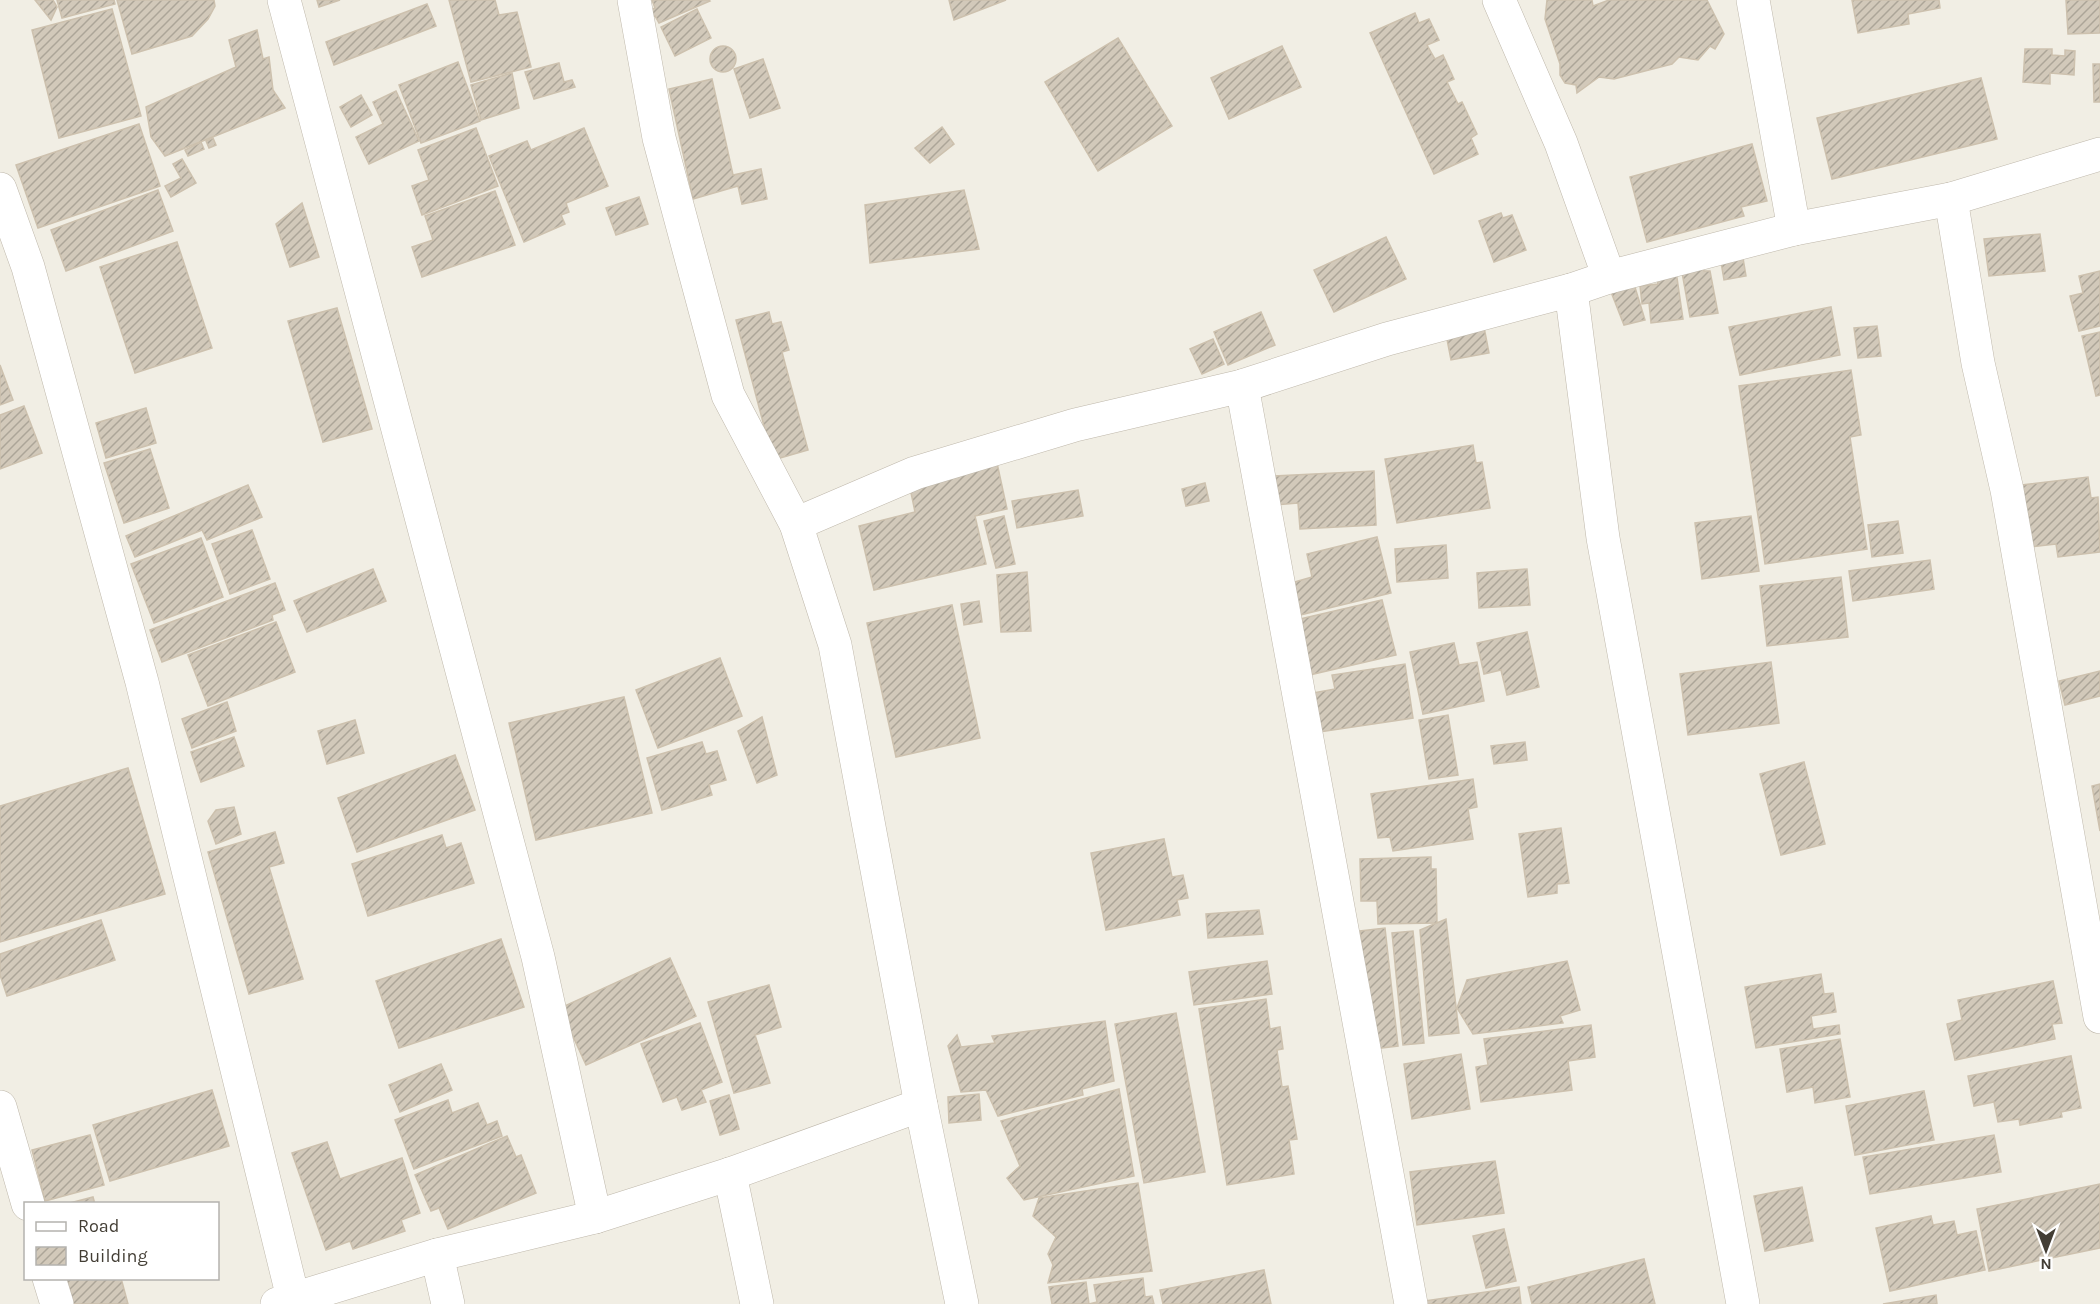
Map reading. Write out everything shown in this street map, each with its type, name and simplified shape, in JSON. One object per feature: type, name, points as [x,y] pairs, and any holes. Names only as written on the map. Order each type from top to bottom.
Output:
[{"type":"street","points":[[284,0],[538,957],[595,1217]]},
{"type":"street","points":[[634,0],[659,138],[728,395],[796,524],[835,645],[921,1105],[962,1304]]},
{"type":"street","points":[[1499,0],[1561,143],[1609,277]]},
{"type":"street","points":[[1753,0],[1794,229]]},
{"type":"street","points":[[796,524],[915,473],[1076,425],[1242,386],[1387,339],[1571,290],[1609,277],[1794,229],[1951,199],[2100,154]]},
{"type":"street","points":[[0,189],[28,267],[142,682],[285,1301],[437,1255],[595,1217],[730,1174],[921,1105]]},
{"type":"street","points":[[1951,199],[1978,363],[2007,490],[2100,1017]]},
{"type":"street","points":[[1571,290],[1603,538],[1743,1304]]},
{"type":"street","points":[[1242,386],[1411,1304]]},
{"type":"street","points":[[0,1107],[28,1202]]},
{"type":"street","points":[[730,1174],[757,1304]]},
{"type":"street","points":[[437,1255],[448,1304]]},
{"type":"street","points":[[50,1280],[57,1304]]},
{"type":"building","points":[[35,0],[53,0],[57,7],[51,20]]},
{"type":"building","points":[[57,0],[114,0],[115,4],[62,18]]},
{"type":"building","points":[[117,0],[214,0],[215,6],[208,19],[192,36],[132,54]]},
{"type":"building","points":[[317,0],[340,0],[319,7]]},
{"type":"building","points":[[449,0],[495,0],[499,15],[517,12],[531,67],[471,82]]},
{"type":"building","points":[[652,0],[710,1],[659,23],[655,16],[648,19],[646,12],[655,8]]},
{"type":"building","points":[[949,0],[1006,0],[954,20]]},
{"type":"building","points":[[1547,0],[1592,0],[1593,6],[1609,0],[1707,0],[1724,34],[1715,49],[1710,46],[1698,60],[1679,57],[1672,64],[1614,79],[1599,77],[1577,93],[1576,85],[1565,83],[1560,75],[1560,64],[1545,19]]},
{"type":"building","points":[[1852,0],[1939,0],[1940,8],[1908,14],[1909,24],[1858,33]]},
{"type":"building","points":[[2066,0],[2100,0],[2100,33],[2068,34]]},
{"type":"building","points":[[427,4],[436,26],[334,65],[326,42]]},
{"type":"building","points":[[112,9],[141,116],[59,138],[32,30]]},
{"type":"building","points":[[697,9],[711,38],[675,56],[661,27]]},
{"type":"building","points":[[1415,13],[1419,23],[1429,19],[1439,40],[1427,45],[1435,59],[1443,55],[1454,79],[1447,82],[1458,104],[1462,102],[1477,134],[1471,138],[1478,154],[1434,174],[1370,33]]},
{"type":"building","points":[[257,30],[263,59],[269,57],[273,90],[285,108],[165,156],[151,137],[146,107],[236,67],[229,40]]},
{"type":"building","points":[[1118,38],[1172,126],[1098,171],[1045,82]]},
{"type":"building","points":[[723,46],[733,49],[736,59],[733,69],[723,72],[713,69],[710,59],[713,49]]},
{"type":"building","points":[[1282,46],[1301,87],[1229,119],[1211,78]]},
{"type":"building","points":[[2025,49],[2052,49],[2052,55],[2065,56],[2065,50],[2075,51],[2074,75],[2050,73],[2050,84],[2023,82]]},
{"type":"building","points":[[763,59],[780,108],[750,118],[734,69]]},
{"type":"building","points":[[458,62],[480,121],[421,143],[399,85]]},
{"type":"building","points":[[559,63],[564,82],[572,80],[575,87],[534,99],[525,72]]},
{"type":"building","points":[[2093,64],[2100,64],[2100,102],[2094,102]]},
{"type":"building","points":[[512,73],[519,108],[481,120],[471,85]]},
{"type":"building","points":[[1981,78],[1997,139],[1832,179],[1817,118]]},
{"type":"building","points":[[712,79],[733,175],[761,169],[767,199],[742,204],[738,186],[693,199],[669,89]]},
{"type":"building","points":[[396,91],[419,141],[369,164],[356,137],[383,124],[373,102]]},
{"type":"building","points":[[361,95],[372,115],[351,127],[340,107]]},
{"type":"building","points":[[139,124],[160,186],[38,228],[16,165]]},
{"type":"building","points":[[942,127],[954,144],[930,163],[915,148]]},
{"type":"building","points":[[476,128],[498,186],[422,215],[412,186],[429,180],[418,150]]},
{"type":"building","points":[[584,128],[608,186],[566,203],[569,212],[561,215],[565,224],[524,242],[489,156],[527,141],[531,150]]},
{"type":"building","points":[[213,138],[216,145],[209,148],[206,141]]},
{"type":"building","points":[[201,142],[204,149],[188,156],[185,150]]},
{"type":"building","points":[[1752,144],[1767,201],[1741,207],[1744,216],[1647,242],[1630,177]]},
{"type":"building","points":[[182,159],[196,183],[171,197],[165,186],[181,178],[173,164]]},
{"type":"building","points":[[158,190],[173,231],[66,271],[51,230]]},
{"type":"building","points":[[964,190],[979,249],[870,263],[865,205]]},
{"type":"building","points":[[495,191],[515,245],[422,277],[412,247],[433,240],[425,216]]},
{"type":"building","points":[[639,197],[648,224],[616,235],[606,208]]},
{"type":"building","points":[[302,203],[319,257],[290,267],[276,224]]},
{"type":"building","points":[[1501,213],[1503,218],[1512,215],[1526,250],[1494,262],[1479,221]]},
{"type":"building","points":[[2040,234],[2045,271],[1989,276],[1984,239]]},
{"type":"building","points":[[1386,237],[1406,279],[1334,312],[1314,270]]},
{"type":"building","points":[[177,242],[212,348],[135,373],[100,267]]},
{"type":"building","points":[[1743,258],[1746,276],[1724,280],[1721,262]]},
{"type":"building","points":[[1703,264],[1704,271],[1710,271],[1718,313],[1690,317],[1681,267]]},
{"type":"building","points":[[1676,271],[1683,319],[1651,323],[1649,303],[1642,304],[1640,286],[1658,284],[1656,275]]},
{"type":"building","points":[[2100,271],[2100,326],[2079,331],[2070,296],[2083,293],[2079,276]]},
{"type":"building","points":[[1634,284],[1645,320],[1624,325],[1611,292]]},
{"type":"building","points":[[1831,307],[1840,355],[1740,375],[1729,327]]},
{"type":"building","points":[[337,308],[372,429],[323,442],[288,321]]},
{"type":"building","points":[[769,312],[772,324],[781,322],[789,350],[782,352],[808,450],[773,460],[736,320]]},
{"type":"building","points":[[1261,312],[1275,345],[1228,365],[1214,332]]},
{"type":"building","points":[[1483,322],[1489,353],[1451,360],[1445,329]]},
{"type":"building","points":[[1877,326],[1881,356],[1858,358],[1854,328]]},
{"type":"building","points":[[2100,332],[2100,395],[2096,396],[2082,336]]},
{"type":"building","points":[[1213,339],[1224,364],[1202,374],[1190,349]]},
{"type":"building","points":[[0,365],[13,400],[0,405]]},
{"type":"building","points":[[1851,370],[1861,435],[1850,437],[1867,549],[1765,564],[1739,386]]},
{"type":"building","points":[[24,406],[42,453],[0,469],[0,415]]},
{"type":"building","points":[[146,408],[156,443],[106,458],[96,423]]},
{"type":"building","points":[[1473,445],[1476,463],[1482,462],[1490,508],[1397,523],[1385,459]]},
{"type":"building","points":[[150,449],[169,508],[124,523],[104,463]]},
{"type":"building","points":[[997,463],[1007,509],[975,516],[986,564],[874,590],[859,526],[915,512],[909,483]]},
{"type":"building","points":[[1374,471],[1376,525],[1300,529],[1298,503],[1275,505],[1274,476]]},
{"type":"building","points":[[2088,477],[2091,498],[2098,497],[2100,552],[2058,557],[2056,544],[2029,547],[2022,485]]},
{"type":"building","points":[[1205,483],[1209,501],[1186,506],[1182,489]]},
{"type":"building","points":[[248,485],[262,517],[207,540],[202,530],[135,557],[126,536]]},
{"type":"building","points":[[1078,490],[1083,516],[1017,528],[1012,501]]},
{"type":"building","points":[[1004,516],[1015,564],[996,568],[984,521]]},
{"type":"building","points":[[1751,516],[1759,571],[1702,579],[1695,523]]},
{"type":"building","points":[[1898,521],[1903,553],[1872,557],[1868,525]]},
{"type":"building","points":[[252,530],[270,579],[230,594],[212,544]]},
{"type":"building","points":[[1377,537],[1391,593],[1300,615],[1291,583],[1312,577],[1307,554]]},
{"type":"building","points":[[201,538],[223,597],[154,623],[131,564]]},
{"type":"building","points":[[1446,545],[1448,578],[1397,582],[1395,549]]},
{"type":"building","points":[[1930,560],[1934,589],[1853,601],[1849,571]]},
{"type":"building","points":[[373,569],[386,601],[307,632],[294,601]]},
{"type":"building","points":[[1527,569],[1530,605],[1479,608],[1477,573]]},
{"type":"building","points":[[1027,572],[1031,631],[1001,632],[997,575]]},
{"type":"building","points":[[1841,577],[1848,637],[1767,646],[1760,586]]},
{"type":"building","points":[[275,583],[285,610],[272,615],[273,620],[162,662],[150,630]]},
{"type":"building","points":[[1382,600],[1396,655],[1305,676],[1291,621]]},
{"type":"building","points":[[979,601],[982,622],[964,625],[961,604]]},
{"type":"building","points":[[952,605],[980,738],[896,757],[867,623]]},
{"type":"building","points":[[276,622],[295,672],[208,706],[188,655]]},
{"type":"building","points":[[1527,632],[1539,687],[1507,695],[1501,670],[1484,674],[1477,643]]},
{"type":"building","points":[[1454,643],[1459,665],[1477,662],[1484,701],[1423,714],[1410,652]]},
{"type":"building","points":[[720,658],[742,716],[658,748],[636,690]]},
{"type":"building","points":[[1771,662],[1779,723],[1688,735],[1680,674]]},
{"type":"building","points":[[1405,664],[1413,718],[1313,733],[1307,694],[1335,689],[1332,675]]},
{"type":"building","points":[[2100,671],[2100,696],[2065,705],[2059,681]]},
{"type":"building","points":[[624,697],[652,813],[536,840],[509,723]]},
{"type":"building","points":[[227,702],[236,731],[192,748],[182,719]]},
{"type":"building","points":[[1448,715],[1458,775],[1429,779],[1419,720]]},
{"type":"building","points":[[762,717],[777,775],[757,783],[738,731]]},
{"type":"building","points":[[355,720],[364,753],[327,764],[318,731]]},
{"type":"building","points":[[234,737],[244,766],[201,782],[191,752]]},
{"type":"building","points":[[702,742],[706,754],[717,751],[726,780],[709,785],[712,795],[662,810],[647,758]]},
{"type":"building","points":[[1525,742],[1527,760],[1494,764],[1491,746]]},
{"type":"building","points":[[455,755],[475,810],[357,852],[338,798]]},
{"type":"building","points":[[1804,762],[1825,844],[1781,855],[1760,774]]},
{"type":"building","points":[[128,768],[165,894],[0,942],[0,806]]},
{"type":"building","points":[[1473,779],[1477,807],[1468,809],[1473,839],[1393,851],[1390,837],[1378,838],[1371,794]]},
{"type":"building","points":[[2100,784],[2100,831],[2092,786]]},
{"type":"building","points":[[234,807],[241,834],[216,844],[208,821],[216,810]]},
{"type":"building","points":[[1561,828],[1569,883],[1557,884],[1557,893],[1528,897],[1519,834]]},
{"type":"building","points":[[275,832],[284,863],[269,867],[303,979],[249,994],[208,852]]},
{"type":"building","points":[[442,835],[446,848],[461,843],[474,883],[368,916],[352,864]]},
{"type":"building","points":[[1164,839],[1172,877],[1183,875],[1188,898],[1177,900],[1180,915],[1106,930],[1091,853]]},
{"type":"building","points":[[1431,857],[1431,869],[1436,869],[1437,923],[1378,924],[1377,901],[1361,901],[1360,859]]},
{"type":"building","points":[[1259,910],[1263,934],[1208,938],[1206,914]]},
{"type":"building","points":[[1446,919],[1459,1033],[1429,1036],[1420,930]]},
{"type":"building","points":[[101,920],[115,960],[7,996],[0,975],[0,954]]},
{"type":"building","points":[[1385,928],[1398,1046],[1374,1049],[1360,931]]},
{"type":"building","points":[[1413,931],[1424,1043],[1403,1045],[1392,933]]},
{"type":"building","points":[[501,939],[524,1007],[399,1048],[376,981]]},
{"type":"building","points":[[670,958],[696,1016],[586,1065],[560,1008]]},
{"type":"building","points":[[1267,961],[1272,994],[1194,1005],[1189,972]]},
{"type":"building","points":[[1567,961],[1580,1010],[1560,1016],[1563,1023],[1473,1034],[1457,1008],[1467,980]]},
{"type":"building","points":[[1821,974],[1824,994],[1833,993],[1836,1012],[1811,1016],[1813,1029],[1839,1025],[1840,1034],[1756,1048],[1745,987]]},
{"type":"building","points":[[2053,981],[2062,1023],[2052,1024],[2055,1039],[1955,1060],[1947,1024],[1962,1020],[1958,1000]]},
{"type":"building","points":[[769,985],[781,1027],[755,1035],[770,1083],[734,1093],[708,1002]]},
{"type":"building","points":[[1266,999],[1270,1029],[1280,1027],[1283,1049],[1277,1050],[1282,1087],[1288,1086],[1297,1139],[1289,1140],[1294,1174],[1227,1185],[1199,1009]]},
{"type":"building","points":[[1176,1013],[1205,1172],[1144,1183],[1115,1024]]},
{"type":"building","points":[[1105,1021],[1114,1081],[1082,1089],[1083,1095],[998,1116],[986,1090],[961,1092],[948,1046],[957,1035],[961,1047],[995,1043],[992,1036]]},
{"type":"building","points":[[700,1023],[722,1082],[701,1090],[706,1102],[682,1110],[677,1097],[663,1102],[641,1044]]},
{"type":"building","points":[[1591,1025],[1595,1057],[1568,1061],[1572,1090],[1481,1102],[1476,1067],[1488,1065],[1484,1039]]},
{"type":"building","points":[[1840,1039],[1850,1097],[1815,1103],[1813,1087],[1787,1092],[1780,1049]]},
{"type":"building","points":[[1461,1054],[1470,1109],[1412,1119],[1404,1064]]},
{"type":"building","points":[[2071,1056],[2081,1108],[2061,1112],[2062,1117],[2020,1125],[2019,1119],[1998,1122],[1994,1102],[1974,1106],[1968,1076]]},
{"type":"building","points":[[441,1064],[452,1090],[400,1112],[389,1085]]},
{"type":"building","points":[[1119,1089],[1134,1176],[1024,1200],[1007,1178],[1020,1166],[1001,1121]]},
{"type":"building","points":[[212,1090],[229,1146],[110,1181],[93,1125]]},
{"type":"building","points":[[1924,1091],[1934,1140],[1855,1155],[1846,1106]]},
{"type":"building","points":[[979,1094],[981,1120],[949,1123],[948,1097]]},
{"type":"building","points":[[729,1095],[739,1129],[720,1135],[710,1101]]},
{"type":"building","points":[[448,1100],[452,1113],[478,1103],[487,1125],[497,1121],[502,1136],[414,1169],[395,1120]]},
{"type":"building","points":[[90,1135],[104,1185],[45,1201],[32,1150]]},
{"type":"building","points":[[1994,1135],[2001,1172],[1870,1194],[1863,1157]]},
{"type":"building","points":[[507,1136],[516,1157],[521,1155],[536,1193],[448,1229],[439,1208],[431,1211],[415,1175]]},
{"type":"building","points":[[327,1142],[340,1179],[402,1158],[420,1213],[401,1220],[405,1231],[353,1249],[350,1241],[326,1250],[292,1153]]},
{"type":"building","points":[[1495,1161],[1504,1213],[1417,1225],[1410,1172]]},
{"type":"building","points":[[1138,1183],[1152,1271],[1048,1283],[1053,1265],[1048,1254],[1056,1237],[1033,1216],[1039,1198]]},
{"type":"building","points":[[2100,1184],[2100,1248],[1989,1271],[1977,1209]]},
{"type":"building","points":[[1802,1187],[1813,1241],[1765,1251],[1754,1196]]},
{"type":"building","points":[[93,1197],[94,1202],[74,1202]]},
{"type":"building","points":[[1931,1216],[1933,1225],[1954,1221],[1957,1235],[1976,1231],[1985,1270],[1890,1291],[1876,1228]]},
{"type":"building","points":[[1504,1229],[1516,1281],[1486,1288],[1473,1236]]},
{"type":"building","points":[[1644,1259],[1655,1304],[1532,1304],[1528,1287]]},
{"type":"building","points":[[1264,1270],[1271,1304],[1163,1304],[1160,1290]]},
{"type":"building","points":[[1143,1278],[1145,1297],[1152,1296],[1154,1304],[1089,1304],[1097,1302],[1094,1285]]},
{"type":"building","points":[[66,1280],[122,1280],[128,1304],[72,1304]]},
{"type":"building","points":[[1086,1282],[1089,1304],[1052,1304],[1049,1287]]},
{"type":"building","points":[[1519,1287],[1521,1304],[1425,1304],[1424,1301]]},
{"type":"building","points":[[1936,1295],[1937,1304],[1883,1304]]}]
